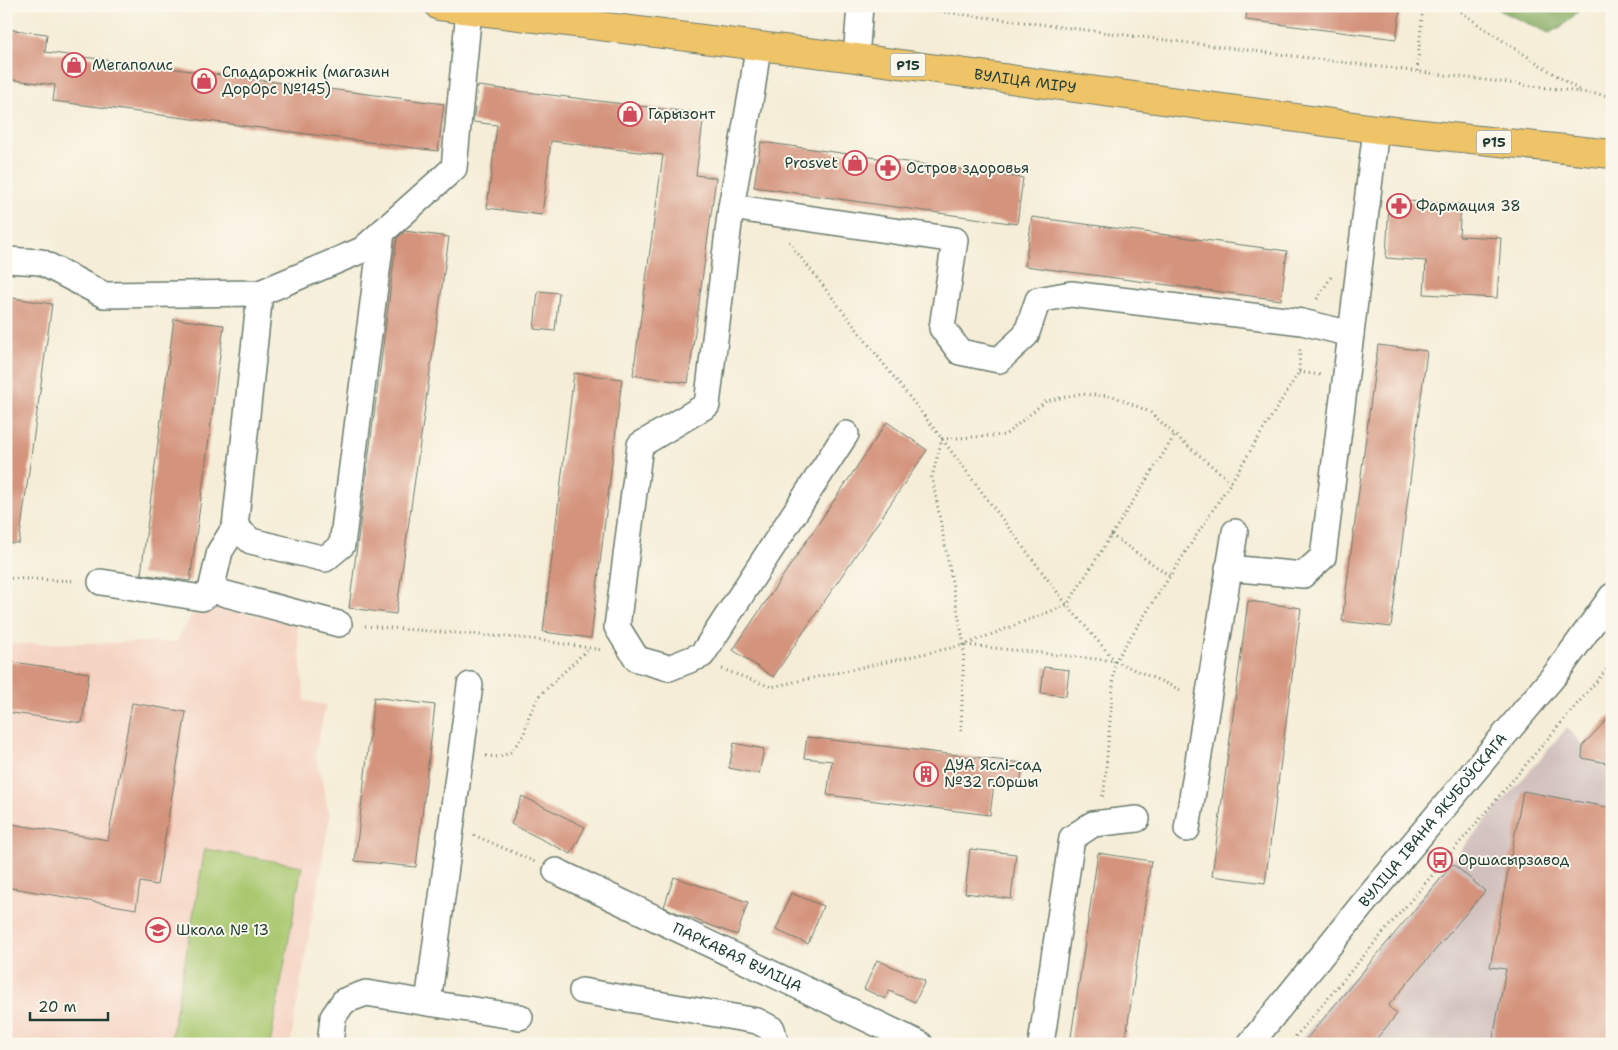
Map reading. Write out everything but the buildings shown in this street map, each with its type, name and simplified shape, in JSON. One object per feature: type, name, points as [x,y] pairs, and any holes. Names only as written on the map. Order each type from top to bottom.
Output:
[{"type":"main road","name":"ВУЛІЦА МІРУ","points":[[439,6],[856,58],[1376,129],[1612,154]]},
{"type":"street","points":[[856,58],[860,6]]},
{"type":"street","points":[[6,260],[41,262],[104,295],[260,293],[362,250],[454,168],[470,10]]},
{"type":"street","points":[[758,47],[731,207],[707,405],[640,445],[617,627],[637,658],[669,668],[702,655],[846,434]]},
{"type":"street","points":[[1228,568],[1303,575],[1323,557],[1376,129]]},
{"type":"street","points":[[731,207],[955,240],[942,328],[960,352],[999,360],[1026,335],[1038,300],[1071,294],[1302,322],[1351,334]]},
{"type":"street","points":[[235,527],[251,541],[325,559],[342,545],[382,232]]},
{"type":"street","points":[[101,582],[202,598],[211,590],[220,551],[235,527],[260,293]]},
{"type":"street","points":[[1187,829],[1234,532]]},
{"type":"street","points":[[211,590],[339,624]]},
{"type":"street","name":"ВУЛІЦА ІВАНА ЯКУБОЎСКАГА","points":[[1250,1044],[1362,905],[1558,671],[1612,596]]},
{"type":"street","points":[[428,1003],[470,685]]},
{"type":"street","points":[[1041,1044],[1072,838],[1093,824],[1137,819]]},
{"type":"street","name":"ПАРКАВАЯ ВУЛІЦА","points":[[556,871],[920,1044]]},
{"type":"street","points":[[582,991],[757,1021],[772,1029],[776,1044]]},
{"type":"street","points":[[330,1044],[333,1016],[344,1001],[366,993],[520,1017]]},
{"type":"path","points":[[895,6],[1612,96]]},
{"type":"path","points":[[1417,71],[1423,6]]},
{"type":"path","points":[[1453,6],[1582,92]]},
{"type":"path","points":[[765,212],[942,439],[1067,605],[1115,661]]},
{"type":"path","points":[[1093,824],[1104,792],[1115,661],[1299,372],[1302,322],[1335,272]]},
{"type":"path","points":[[942,439],[1005,435],[1046,401],[1079,394],[1113,396],[1150,412],[1230,482]]},
{"type":"path","points":[[702,655],[719,668],[771,687],[964,645],[1067,605],[1175,435]]},
{"type":"path","points":[[942,439],[932,477],[964,645],[961,731]]},
{"type":"path","points":[[1111,535],[1170,576]]},
{"type":"path","points":[[6,578],[101,582]]},
{"type":"path","points":[[339,624],[532,639],[635,656]]},
{"type":"path","points":[[964,645],[1115,661],[1207,702]]},
{"type":"path","points":[[461,755],[500,757],[510,752],[524,734],[529,716],[539,696],[589,648]]},
{"type":"path","points":[[1289,1044],[1612,663]]},
{"type":"path","points":[[452,824],[556,871]]},
{"type":"shaded area","name":"Школа № 13","points":[[197,606],[296,621],[305,701],[326,705],[315,753],[330,816],[290,1044],[6,1044],[6,644],[176,642]]},
{"type":"shaded area","points":[[1567,728],[1583,745],[1582,758],[1612,764],[1612,1044],[1297,1044],[1464,846]]},
{"type":"green space","points":[[1495,6],[1584,6],[1563,26],[1549,33],[1500,11]]},
{"type":"green space","points":[[205,849],[302,866],[270,1044],[170,1044]]},
{"type":"place","name":"Мегаполис","points":[[74,65]]},
{"type":"place","name":"Спадарожнік (магазин ДорОрс №145)","points":[[204,81]]},
{"type":"place","name":"Гарызонт","points":[[630,114]]},
{"type":"place","name":"Prosvet","points":[[855,163]]},
{"type":"place","name":"Остров здоровья","points":[[888,168]]},
{"type":"place","name":"Фармация 38","points":[[1399,206]]},
{"type":"place","name":"ДУА Яслі-сад №32 г.Оршы","points":[[926,774]]},
{"type":"place","name":"Оршасырзавод","points":[[1440,860]]},
{"type":"place","name":"Школа № 13","points":[[158,930]]}]
